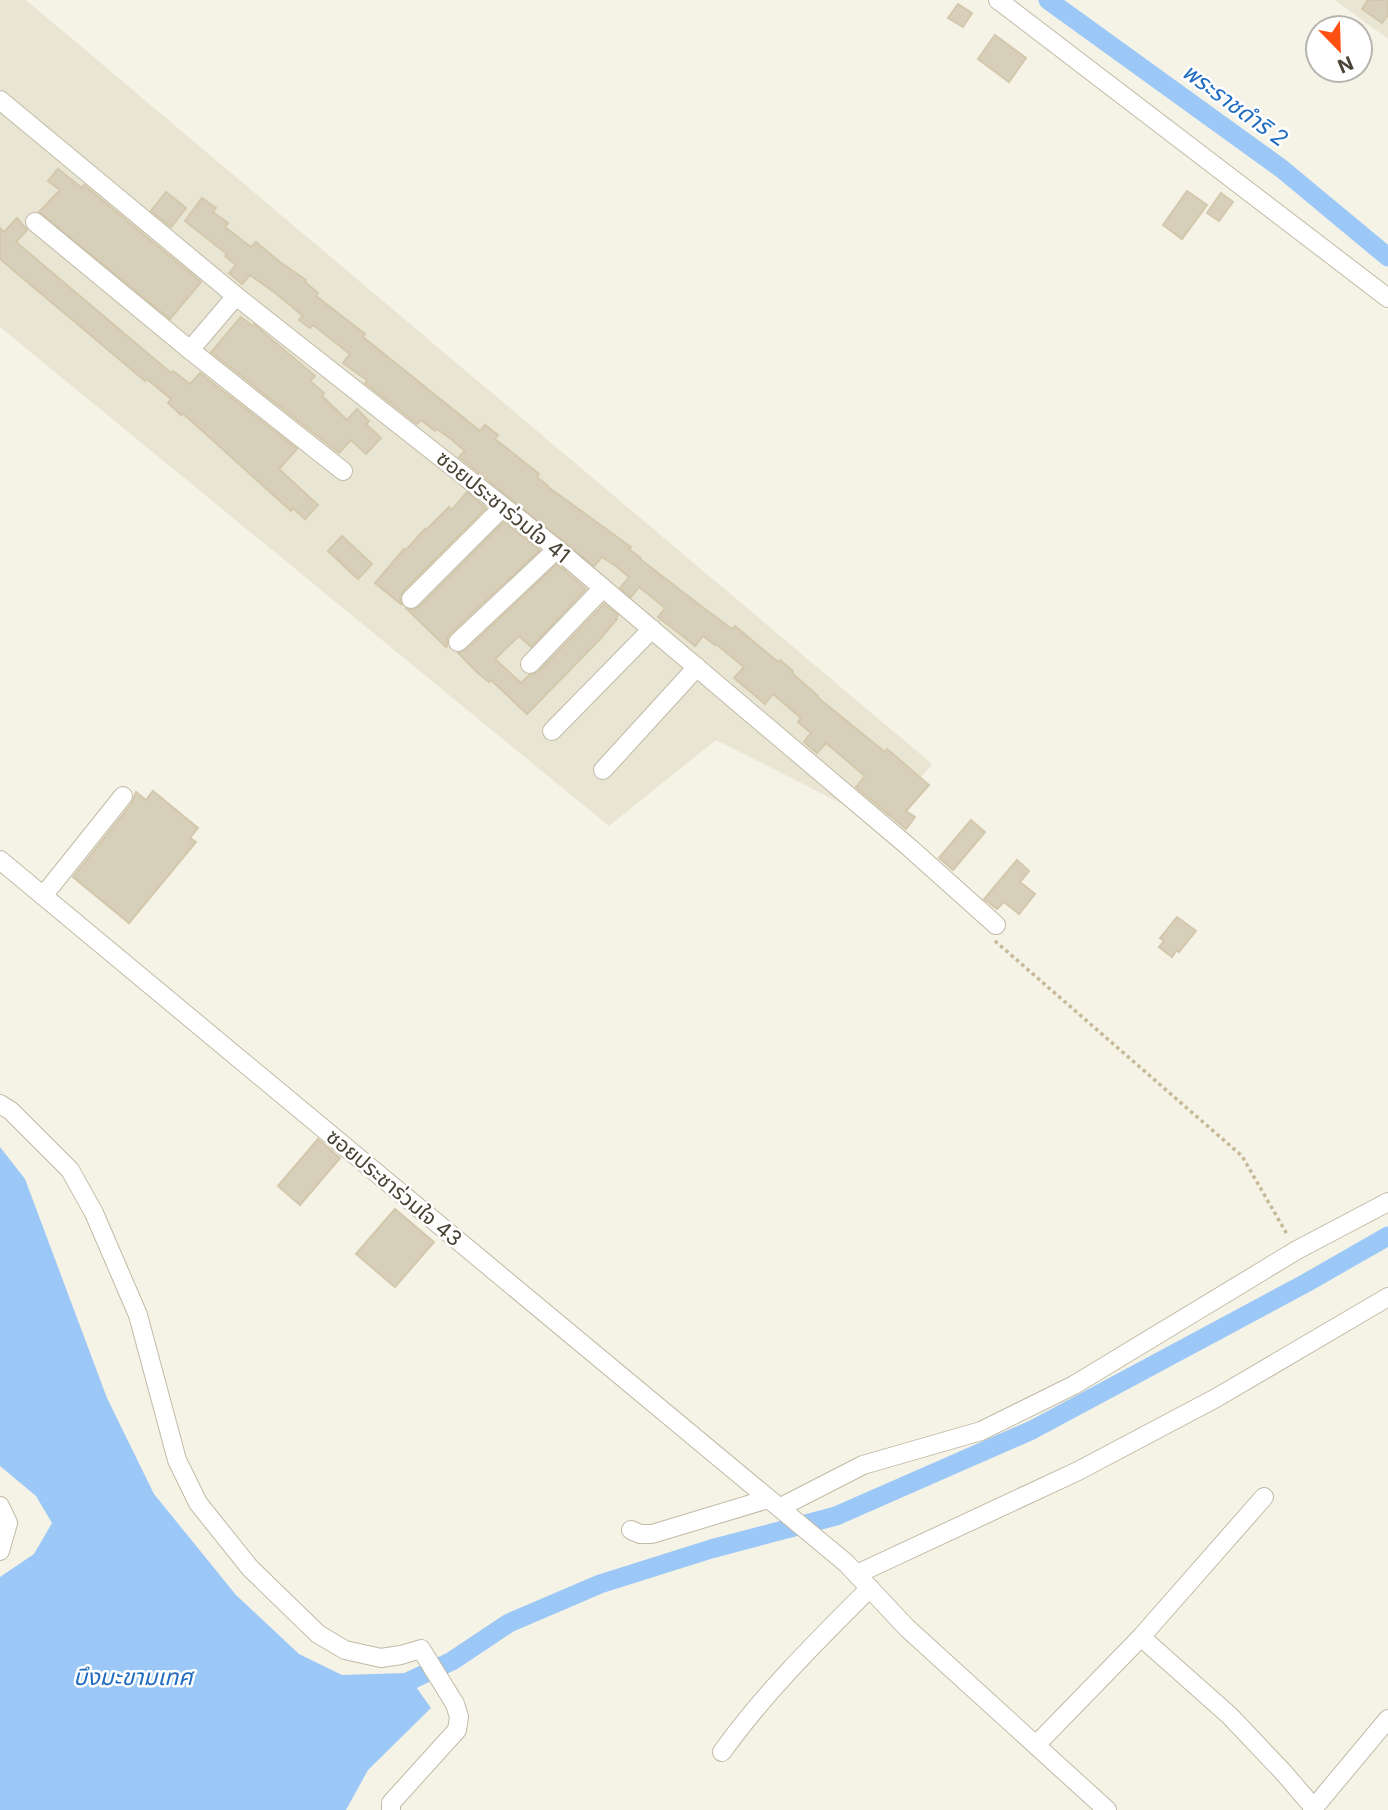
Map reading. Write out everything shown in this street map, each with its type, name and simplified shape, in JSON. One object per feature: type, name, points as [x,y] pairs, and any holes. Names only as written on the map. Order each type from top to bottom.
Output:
[{"type":"street","points":[[998,0],[1388,298]]},
{"type":"street","name":"ซอยประชาร่วมใจ 41","points":[[0,100],[236,296],[557,549],[910,848],[992,930]]},
{"type":"street","points":[[35,222],[343,471]]},
{"type":"street","points":[[190,350],[236,296]]},
{"type":"street","points":[[411,598],[503,507]]},
{"type":"street","points":[[458,642],[557,549]]},
{"type":"street","points":[[530,664],[603,588]]},
{"type":"street","points":[[552,731],[652,629]]},
{"type":"street","points":[[603,770],[697,667]]},
{"type":"street","points":[[43,895],[123,796]]},
{"type":"street","name":"ซอยประชาร่วมใจ 43","points":[[0,860],[851,1568],[907,1628],[1107,1810]]},
{"type":"street","points":[[0,1104],[11,1111],[71,1170],[94,1213],[138,1315],[177,1460],[198,1503],[250,1568],[318,1634],[345,1650],[380,1658],[421,1649],[455,1704],[459,1717],[457,1730],[391,1803],[391,1810]]},
{"type":"street","points":[[631,1530],[640,1534],[652,1534],[779,1507],[863,1465],[981,1431],[1073,1385],[1297,1250],[1388,1202]]},
{"type":"street","points":[[851,1568],[1078,1471],[1216,1398],[1388,1297]]},
{"type":"street","points":[[1036,1745],[1141,1637],[1264,1497]]},
{"type":"street","points":[[0,1506],[8,1522],[0,1551]]},
{"type":"street","points":[[722,1752],[741,1726],[805,1654],[870,1588]]},
{"type":"street","points":[[1141,1637],[1230,1716],[1313,1809],[1388,1719]]},
{"type":"path","points":[[992,930],[1242,1156],[1297,1250]]},
{"type":"shaded area","points":[[0,0],[26,0],[932,764],[882,824],[716,740],[609,826],[0,327]]},
{"type":"shaded area","points":[[1335,0],[1388,0],[1388,39],[1374,29],[1374,14],[1354,14]]},
{"type":"water","name":"บึงมะขามเทศ","points":[[0,1147],[25,1179],[107,1398],[154,1494],[236,1595],[299,1654],[342,1675],[406,1673],[431,1708],[368,1770],[346,1810],[0,1810],[0,1577],[34,1554],[52,1523],[36,1496],[0,1466]]},
{"type":"building","points":[[1368,0],[1388,0],[1388,15],[1382,23],[1374,17],[1374,14],[1362,9]]},
{"type":"building","points":[[958,4],[972,13],[963,27],[948,18]]},
{"type":"building","points":[[995,35],[1026,58],[1009,82],[978,59]]},
{"type":"building","points":[[58,169],[82,188],[84,185],[201,282],[170,319],[39,212],[60,190],[48,181]]},
{"type":"building","points":[[1187,191],[1207,205],[1182,239],[1163,225]]},
{"type":"building","points":[[166,192],[186,208],[171,227],[151,211]]},
{"type":"building","points":[[1221,193],[1233,202],[1219,221],[1207,213]]},
{"type":"building","points":[[202,198],[216,208],[213,212],[228,223],[225,227],[251,247],[256,242],[306,280],[318,293],[316,296],[365,334],[363,337],[480,431],[485,425],[498,435],[495,439],[539,474],[537,477],[548,487],[631,547],[629,549],[640,559],[705,609],[732,629],[735,626],[778,662],[780,660],[817,697],[885,752],[887,749],[929,785],[906,811],[915,817],[906,829],[856,787],[865,776],[826,743],[817,753],[804,742],[811,733],[798,722],[801,718],[773,694],[765,704],[734,678],[744,667],[716,644],[703,636],[695,646],[658,617],[665,608],[639,587],[631,597],[620,588],[629,577],[617,567],[602,557],[594,566],[459,457],[465,451],[451,439],[421,420],[417,424],[365,383],[367,380],[343,363],[350,354],[313,325],[310,328],[299,320],[303,316],[274,292],[250,275],[242,284],[229,273],[236,265],[225,256],[227,254],[185,221]]},
{"type":"building","points":[[17,218],[27,230],[16,242],[171,373],[173,371],[190,384],[200,373],[297,449],[279,469],[318,505],[305,519],[293,508],[291,511],[182,413],[181,415],[168,403],[171,399],[147,379],[145,381],[0,259],[0,228],[4,232]]},
{"type":"building","points":[[241,317],[252,326],[254,324],[315,376],[310,381],[347,420],[357,409],[369,421],[366,424],[381,438],[366,454],[351,440],[339,453],[211,352]]},
{"type":"building","points":[[467,492],[486,508],[403,591],[401,604],[375,583],[404,549],[449,507],[452,510]]},
{"type":"building","points":[[504,522],[540,550],[450,634],[446,647],[407,609],[419,607]]},
{"type":"building","points":[[342,536],[372,564],[358,579],[328,551]]},
{"type":"building","points":[[557,564],[586,589],[531,647],[519,636],[495,659],[521,683],[529,675],[538,672],[604,604],[618,615],[601,638],[527,714],[458,653],[466,650]]},
{"type":"building","points":[[153,791],[198,828],[190,838],[196,842],[129,923],[73,877],[132,803],[136,792],[146,800]]},
{"type":"building","points":[[971,820],[985,832],[953,870],[939,858]]},
{"type":"building","points":[[1017,860],[1029,871],[1020,882],[1035,894],[1019,914],[1004,902],[997,909],[984,899]]},
{"type":"building","points":[[1177,917],[1196,931],[1172,957],[1159,947],[1164,941],[1160,938]]},
{"type":"building","points":[[318,1139],[340,1158],[300,1205],[278,1186]]},
{"type":"building","points":[[395,1209],[434,1242],[395,1287],[356,1254]]},
{"type":"waterway","name":"พระราชดำริ 2","points":[[1048,0],[1282,169],[1388,257]]},
{"type":"waterway","points":[[388,1691],[452,1661],[509,1623],[600,1584],[711,1549],[836,1516],[1032,1430],[1388,1236]]}]
